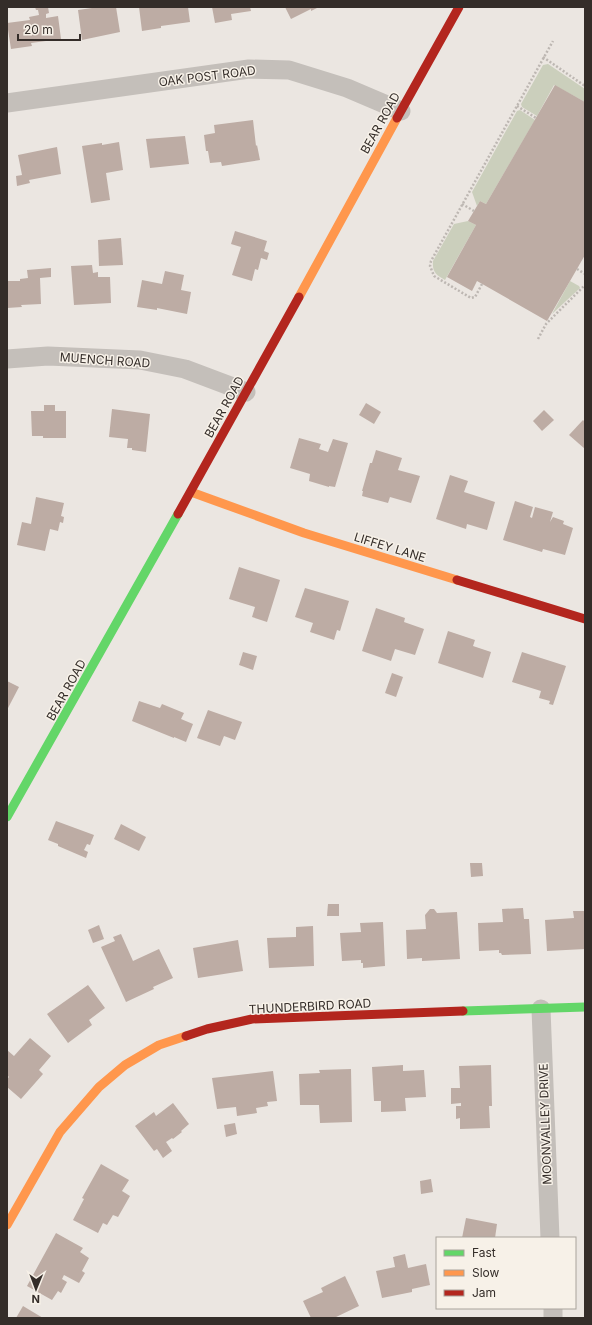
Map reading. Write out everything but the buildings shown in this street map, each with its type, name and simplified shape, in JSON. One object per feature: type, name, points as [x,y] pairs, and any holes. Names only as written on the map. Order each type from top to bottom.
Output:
[{"type":"street","name":"BEAR ROAD","points":[[7,818],[191,492],[459,7]]},
{"type":"street","name":"OAK POST ROAD","points":[[7,103],[249,69],[289,70],[347,88],[401,111]]},
{"type":"street","name":"MUENCH ROAD","points":[[7,360],[48,356],[140,360],[186,369],[246,392]]},
{"type":"street","name":"LIFFEY LANE","points":[[191,492],[304,533],[585,619]]},
{"type":"street","name":"THUNDERBIRD ROAD","points":[[7,1225],[60,1132],[99,1087],[125,1065],[159,1045],[207,1029],[252,1019],[585,1007]]},
{"type":"street","name":"MOONVALLEY DRIVE","points":[[541,1009],[550,1237]]},
{"type":"path","points":[[482,284],[475,297],[471,298],[434,276],[431,272],[431,261],[552,41]]},
{"type":"path","points":[[543,57],[585,86]]},
{"type":"path","points":[[517,106],[536,118]]},
{"type":"path","points":[[462,204],[474,211]]},
{"type":"path","points":[[577,269],[585,274]]},
{"type":"path","points":[[538,339],[546,324],[585,285]]},
{"type":"green space","points":[[548,64],[585,89],[585,102],[554,85],[537,116],[522,107],[521,104],[543,65]]},
{"type":"green space","points":[[520,110],[535,120],[486,204],[480,201],[477,206],[472,192],[517,111]]},
{"type":"green space","points":[[468,221],[476,225],[445,280],[435,273],[433,261],[454,224]]},
{"type":"green space","points":[[570,281],[580,288],[552,314]]},
{"type":"traffic: fast","points":[[7,817],[178,514]]},
{"type":"traffic: fast","points":[[463,1011],[585,1007]]},
{"type":"traffic: slow","points":[[299,297],[397,118]]},
{"type":"traffic: slow","points":[[191,492],[304,533],[457,580]]},
{"type":"traffic: slow","points":[[7,1225],[60,1132],[99,1087],[125,1065],[159,1045],[186,1036]]},
{"type":"traffic: jam","points":[[397,118],[459,7]]},
{"type":"traffic: jam","points":[[178,514],[299,297]]},
{"type":"traffic: jam","points":[[457,580],[585,619]]},
{"type":"traffic: jam","points":[[186,1036],[207,1029],[252,1019],[463,1011]]}]
